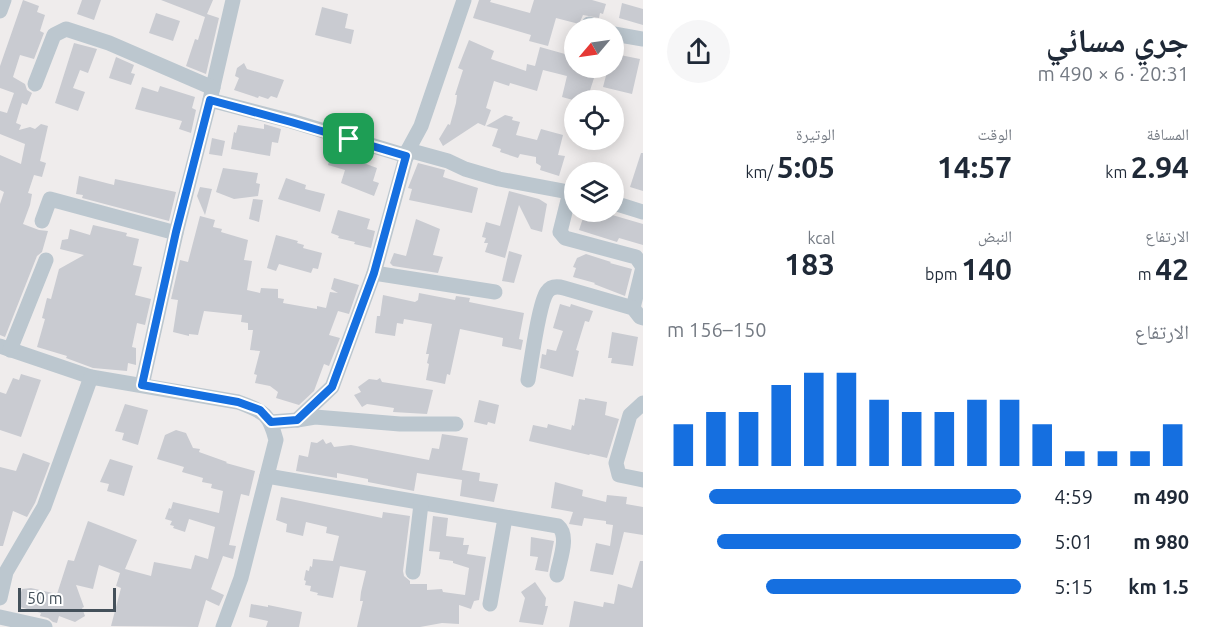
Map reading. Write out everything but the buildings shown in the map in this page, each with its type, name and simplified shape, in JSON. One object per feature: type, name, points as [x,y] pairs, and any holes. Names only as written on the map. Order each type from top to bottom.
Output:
[{"type":"street","points":[[0,11],[4,0]]},
{"type":"street","points":[[142,385],[176,232],[212,94],[232,0]]},
{"type":"street","points":[[297,420],[332,387],[374,273],[407,153],[421,126],[464,0]]},
{"type":"street","points":[[35,84],[54,35],[66,29],[109,43],[212,94],[291,122],[407,153],[448,161],[465,169],[499,179],[564,190]]},
{"type":"street","points":[[624,37],[643,39]]},
{"type":"street","points":[[42,221],[50,200],[176,232]]},
{"type":"street","points":[[624,206],[643,212]]},
{"type":"street","points":[[528,380],[542,302],[549,289],[558,286],[638,313],[642,267],[636,257],[565,238],[560,232],[564,219]]},
{"type":"street","points":[[46,260],[5,348],[91,376],[238,402],[260,410],[271,422],[276,440],[241,578],[223,627]]},
{"type":"street","points":[[374,273],[495,292]]},
{"type":"street","points":[[0,598],[6,572],[44,507],[91,376]]},
{"type":"street","points":[[643,402],[630,415],[616,463],[619,475],[643,480]]},
{"type":"street","points":[[271,422],[315,417],[400,424],[456,424]]},
{"type":"street","points":[[267,476],[421,504],[550,524],[561,528],[564,537],[557,575]]},
{"type":"street","points":[[413,572],[421,504]]},
{"type":"street","points":[[490,604],[506,518]]},
{"type":"street","points":[[0,617],[45,627]]},
{"type":"route","points":[[210,100],[349,139],[406,156],[374,273],[332,387],[297,420],[271,422],[260,410],[238,402],[142,385],[176,232],[210,100]]}]
